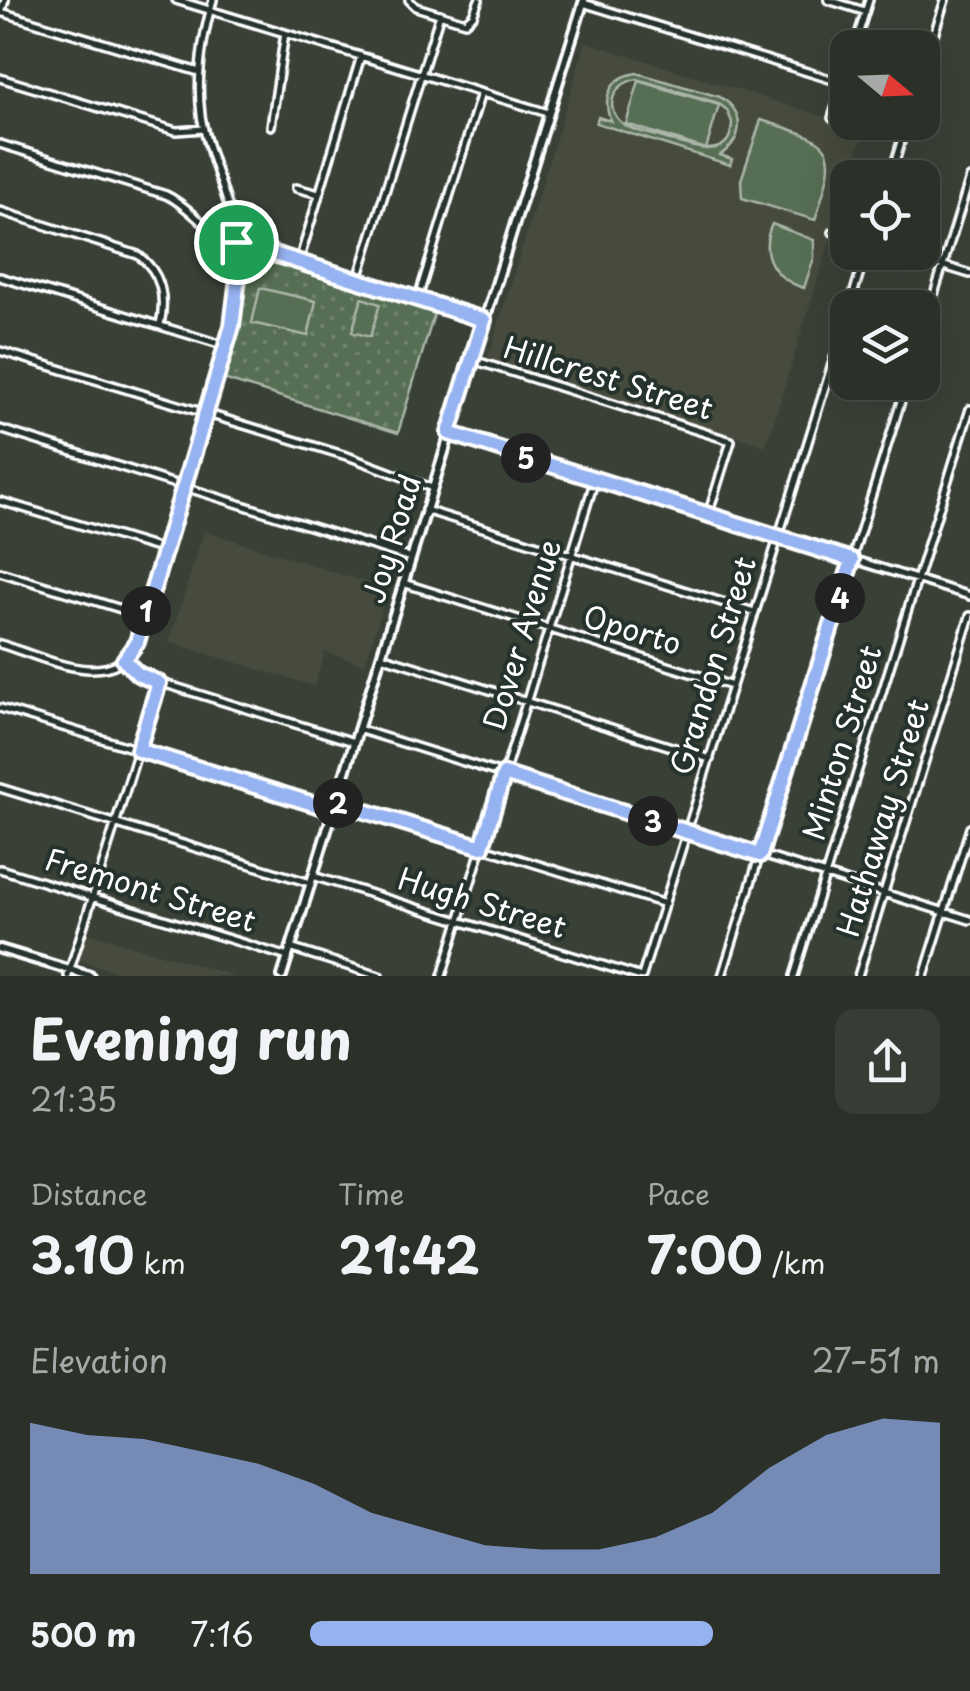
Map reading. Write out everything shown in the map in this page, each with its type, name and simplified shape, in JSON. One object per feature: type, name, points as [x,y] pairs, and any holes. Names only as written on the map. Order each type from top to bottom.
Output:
[{"type":"street","points":[[5,0],[0,14],[199,72]]},
{"type":"street","points":[[176,0],[548,114]]},
{"type":"street","points":[[0,644],[88,670],[107,669],[124,660],[137,642],[226,346],[237,292],[236,242],[204,130],[199,72],[214,0]]},
{"type":"street","points":[[408,0],[414,6],[468,20],[478,0]]},
{"type":"street","points":[[828,0],[865,11]]},
{"type":"street","points":[[859,30],[869,0]]},
{"type":"street","points":[[935,30],[945,0]]},
{"type":"street","points":[[584,2],[830,79]]},
{"type":"street","name":"Joy Road","points":[[282,976],[584,2]]},
{"type":"street","points":[[358,279],[440,14]]},
{"type":"street","points":[[271,126],[285,32]]},
{"type":"street","points":[[299,262],[361,56]]},
{"type":"street","points":[[0,78],[176,131],[204,130]]},
{"type":"street","points":[[418,298],[481,93]]},
{"type":"street","points":[[0,144],[166,195],[185,206],[216,234],[236,242],[484,320]]},
{"type":"street","points":[[935,290],[970,178]]},
{"type":"street","points":[[296,188],[318,194]]},
{"type":"street","points":[[0,211],[138,255],[152,268],[161,286],[164,304],[160,326]]},
{"type":"street","points":[[940,265],[970,274]]},
{"type":"street","points":[[0,277],[226,346]]},
{"type":"street","points":[[0,351],[350,457],[432,488]]},
{"type":"street","name":"Hillcrest Street","points":[[472,360],[731,442],[708,515]]},
{"type":"street","name":"Grandon Street","points":[[640,976],[830,368]]},
{"type":"street","points":[[722,976],[901,400]]},
{"type":"street","name":"Minton Street","points":[[794,976],[970,409]]},
{"type":"street","points":[[0,429],[411,558]]},
{"type":"street","points":[[449,433],[970,596]]},
{"type":"street","name":"Dover Avenue","points":[[442,976],[595,480]]},
{"type":"street","points":[[0,501],[164,550]]},
{"type":"street","points":[[426,510],[754,612]]},
{"type":"street","points":[[0,572],[144,616]]},
{"type":"street","name":"Oporto","points":[[403,583],[732,686]]},
{"type":"street","name":"Hathaway Street","points":[[858,976],[970,616]]},
{"type":"street","points":[[380,656],[710,758]]},
{"type":"street","points":[[124,660],[138,674],[159,683],[354,742]]},
{"type":"street","points":[[69,973],[159,683]]},
{"type":"street","points":[[0,708],[482,847],[664,904]]},
{"type":"street","points":[[358,729],[970,920]]},
{"type":"street","name":"Hugh Street","points":[[0,788],[640,976]]},
{"type":"street","points":[[924,976],[970,828]]},
{"type":"street","name":"Fremont Street","points":[[0,869],[379,976]]},
{"type":"street","points":[[0,949],[69,973],[90,976]]},
{"type":"shaded area","points":[[586,42],[830,119],[830,140],[861,140],[855,160],[830,160],[830,241],[766,446],[488,358]]},
{"type":"shaded area","points":[[204,531],[388,589],[365,664],[325,652],[314,686],[169,642]]},
{"type":"shaded area","points":[[86,932],[236,976],[131,976],[79,960]]},
{"type":"green space","points":[[637,73],[720,97],[728,103],[739,126],[734,141],[720,155],[732,159],[730,165],[596,123],[598,117],[611,121],[607,104],[610,90],[628,75]],"holes":[[[637,79],[718,103],[727,110],[732,122],[730,135],[725,144],[707,149],[628,127],[612,106],[619,89]]]},
{"type":"green space","points":[[639,81],[719,105],[706,149],[626,124]]},
{"type":"green space","points":[[761,120],[805,134],[826,150],[828,175],[815,220],[742,198],[741,180]]},
{"type":"green space","points":[[772,224],[814,240],[814,258],[804,288],[784,278],[772,264],[767,245]]},
{"type":"green space","points":[[245,254],[435,311],[398,433],[223,379],[241,315]]},
{"type":"green space","points":[[260,288],[316,301],[308,336],[252,323]]},
{"type":"green space","points":[[362,298],[380,304],[370,337],[352,332]]},
{"type":"route","points":[[236,242],[484,320],[449,433],[852,560],[760,855],[504,774],[482,847],[335,802],[333,810],[138,750],[159,683],[138,674],[124,660],[137,642],[232,326],[238,278],[236,242]]}]
